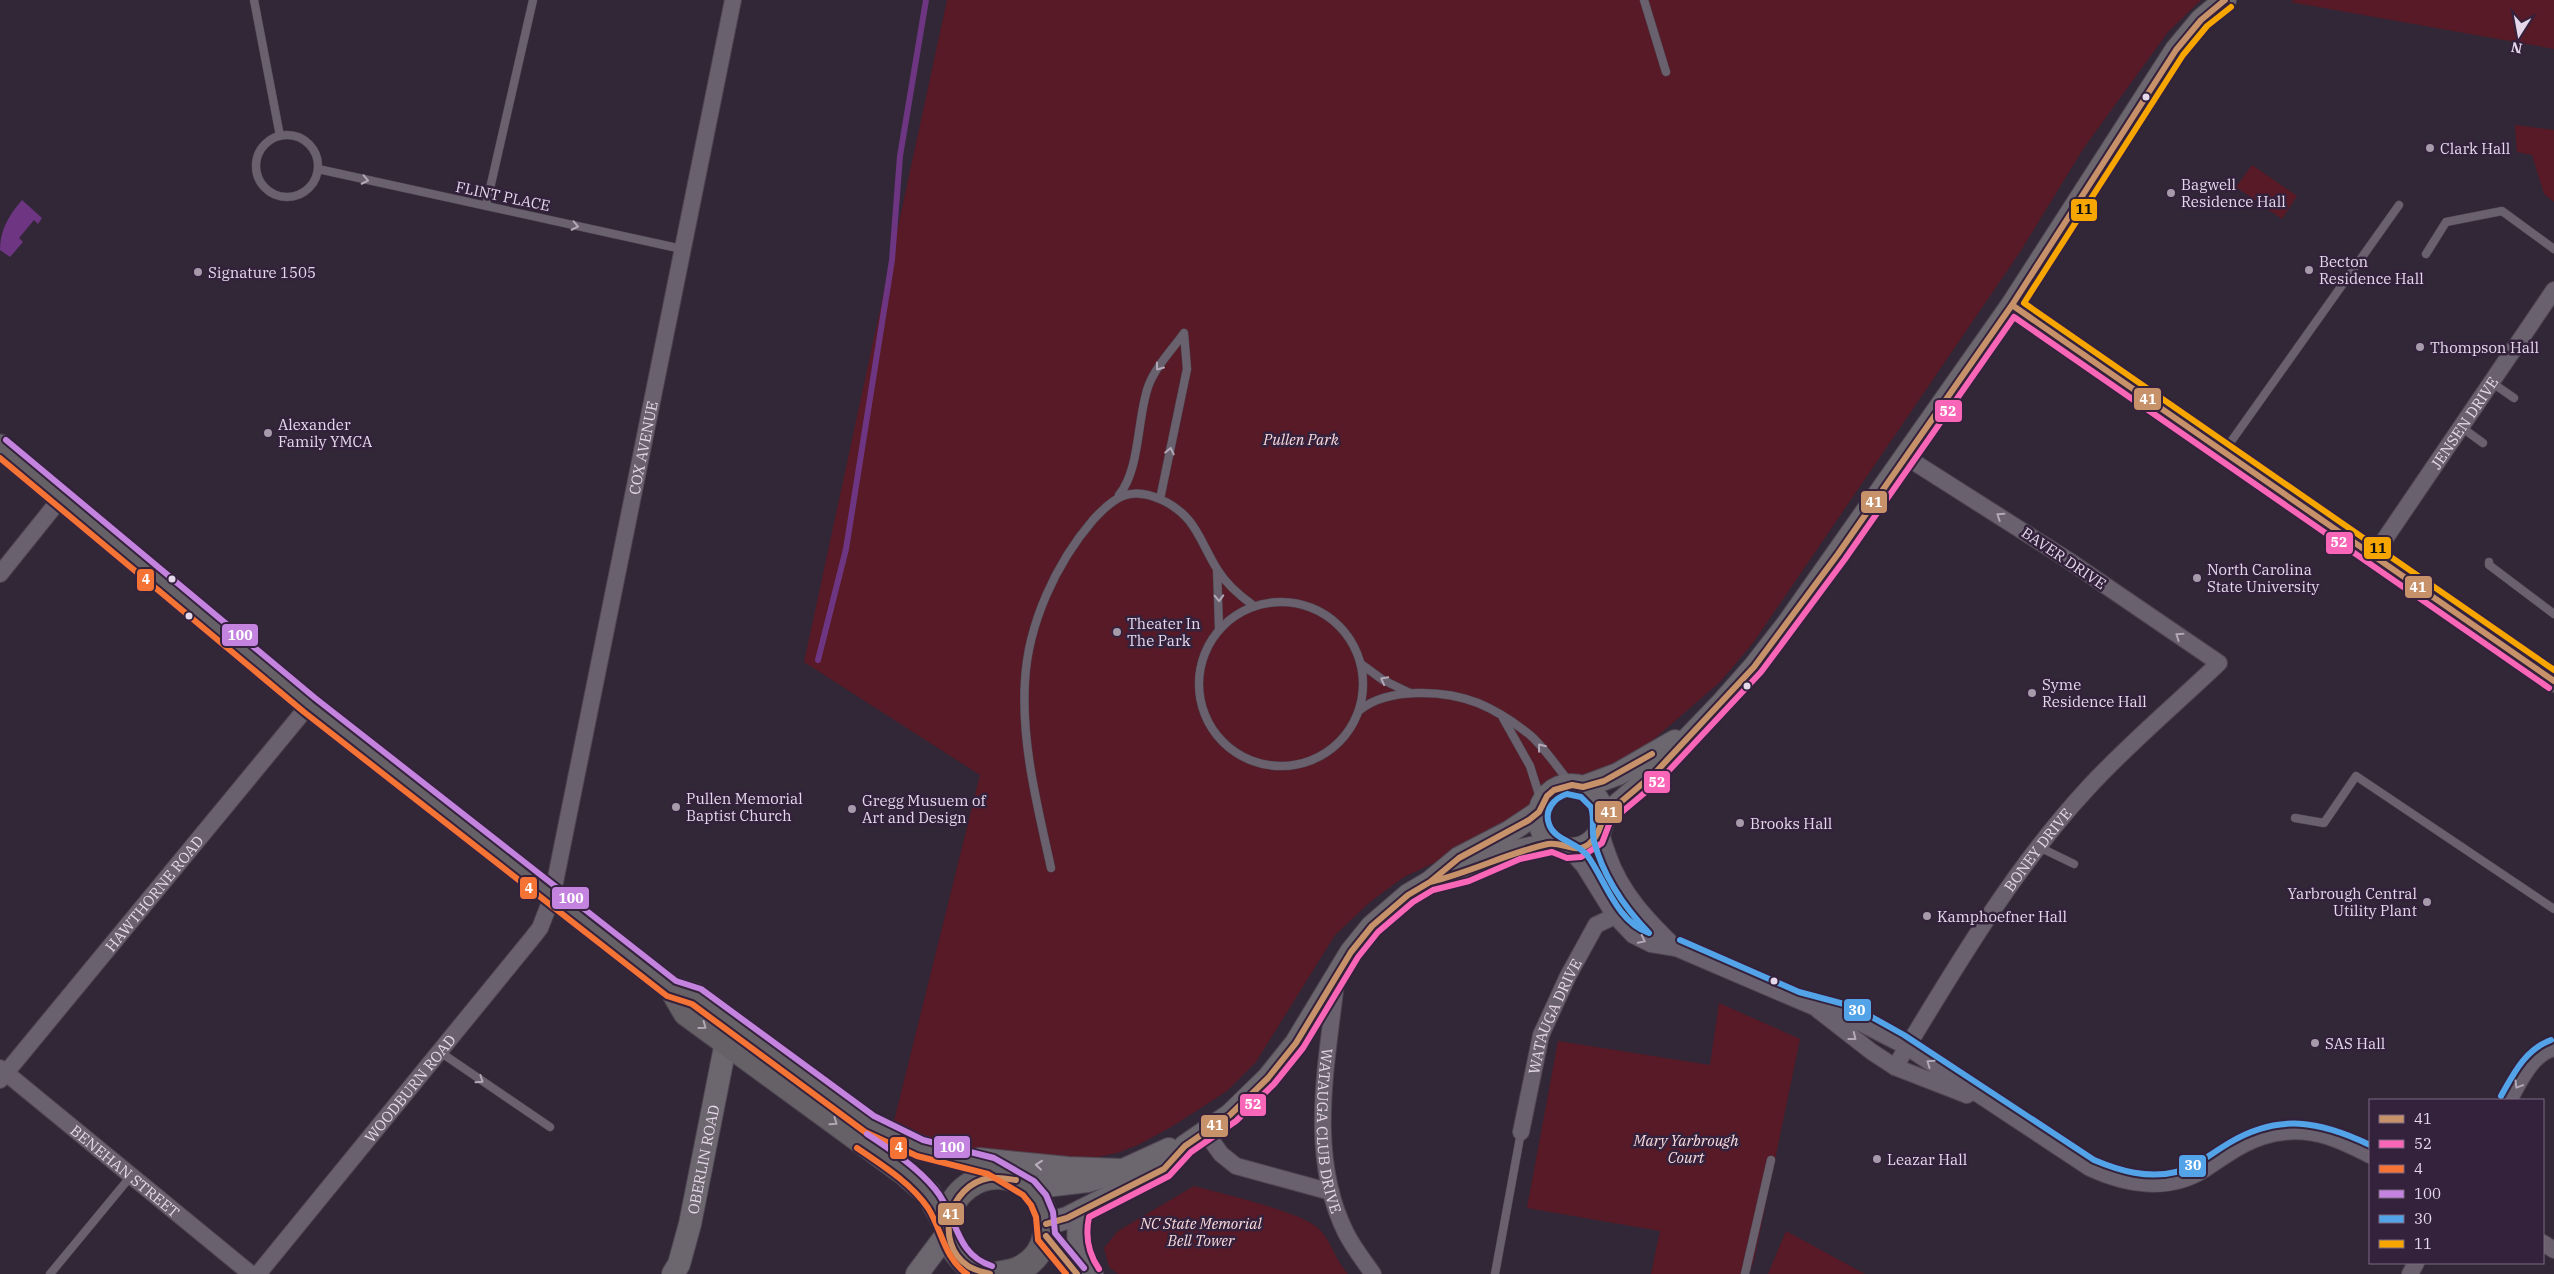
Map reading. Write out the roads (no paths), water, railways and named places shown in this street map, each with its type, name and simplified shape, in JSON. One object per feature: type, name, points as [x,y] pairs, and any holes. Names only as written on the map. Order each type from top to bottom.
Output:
[{"type":"main road","points":[[1430,882],[1466,873],[1517,851],[1561,846],[1579,848],[1589,844],[1602,823],[1655,772],[1754,668],[2012,305],[2176,50],[2201,20],[2225,0]]},
{"type":"main road","points":[[2012,305],[2554,681]]},
{"type":"main road","points":[[0,447],[309,706],[672,989],[696,996],[869,1124],[894,1138],[991,1166],[1023,1184],[1039,1200],[1046,1230],[1077,1274]]},
{"type":"main road","points":[[672,989],[686,1013],[905,1173],[929,1194],[961,1258],[988,1274],[1020,1268],[1033,1259],[1046,1230],[1164,1169],[1185,1146],[1230,1115],[1268,1078],[1296,1043],[1352,952],[1372,926],[1408,895],[1430,882],[1459,858],[1509,832],[1541,808],[1554,790],[1578,786],[1618,774],[1693,730]]},
{"type":"main road","points":[[1578,786],[1598,799],[1602,823]]},
{"type":"main road","points":[[1541,808],[1542,830],[1561,846]]},
{"type":"main road","name":"OBERLIN ROAD","points":[[673,1274],[679,1264],[689,1232],[726,1042]]},
{"type":"main road","points":[[917,1274],[947,1229],[957,1197],[968,1185],[984,1178],[1000,1176],[1023,1184],[1088,1181],[1123,1170],[1170,1148],[1185,1146]]},
{"type":"main road","points":[[945,1154],[1055,1167],[1123,1170]]},
{"type":"main road","points":[[1081,1211],[1078,1233],[1079,1249],[1092,1274]]},
{"type":"street","name":"COX AVENUE","points":[[552,897],[733,0]]},
{"type":"street","name":"JENSEN DRIVE","points":[[2374,555],[2554,290]]},
{"type":"street","name":"BAVER DRIVE","points":[[1906,456],[2068,560],[2219,663]]},
{"type":"street","points":[[0,574],[61,498]]},
{"type":"street","name":"BONEY DRIVE","points":[[1894,1067],[1958,964],[2039,848],[2087,789],[2219,663]]},
{"type":"street","name":"HAWTHORNE ROAD","points":[[2,1073],[309,706]]},
{"type":"street","points":[[1602,823],[1601,835],[1613,870],[1635,906],[1676,948]]},
{"type":"street","points":[[1561,846],[1584,866],[1615,916],[1633,935],[1651,944],[1676,948],[1814,1007],[1844,1014],[1907,1047],[1984,1100],[2090,1168],[2115,1180],[2137,1184],[2182,1180],[2248,1142],[2283,1132],[2321,1134],[2369,1155]]},
{"type":"street","name":"WOODBURN ROAD","points":[[258,1274],[540,928],[552,897]]},
{"type":"street","name":"WATAUGA DRIVE","points":[[1521,1132],[1541,1035],[1568,976],[1596,925],[1615,916]]},
{"type":"street","name":"WATAUGA CLUB DRIVE","points":[[1336,977],[1323,1121],[1324,1156],[1331,1192],[1346,1233],[1373,1274]]},
{"type":"street","points":[[1814,1007],[1894,1067],[1984,1100]]},
{"type":"street","points":[[2510,1099],[2538,1056],[2554,1048]]},
{"type":"street","name":"BENEHAN STREET","points":[[2,1073],[252,1274]]},
{"type":"street","points":[[1206,1132],[1221,1154],[1236,1166],[1331,1192]]},
{"type":"lane","points":[[254,0],[280,136]]},
{"type":"lane","points":[[486,206],[533,0]]},
{"type":"lane","points":[[1644,0],[1666,72]]},
{"type":"lane","points":[[280,136],[299,137],[308,142],[314,150],[318,169],[310,186],[296,195],[279,195],[264,186],[257,172],[258,153],[264,145],[280,136]]},
{"type":"lane","name":"FLINT PLACE","points":[[318,169],[682,249]]},
{"type":"lane","points":[[2224,451],[2400,205]]},
{"type":"lane","points":[[2426,254],[2446,222],[2502,211],[2554,249]]},
{"type":"lane","points":[[1052,868],[1034,794],[1028,736],[1025,681],[1032,637],[1043,604],[1064,560],[1079,536],[1118,497],[1129,479],[1144,401],[1150,382],[1184,333],[1187,369],[1160,499]]},
{"type":"lane","points":[[2491,382],[2514,398]]},
{"type":"lane","points":[[2461,427],[2483,443]]},
{"type":"lane","points":[[1118,497],[1128,493],[1160,499],[1187,516],[1196,527],[1217,569],[1232,588],[1254,606]]},
{"type":"lane","points":[[2489,562],[2489,565],[2554,614]]},
{"type":"lane","points":[[1217,569],[1219,628]]},
{"type":"lane","points":[[1276,602],[1299,603],[1321,612],[1344,631],[1353,643],[1361,664],[1364,687],[1360,710],[1352,726],[1341,741],[1326,753],[1310,761],[1279,766],[1263,764],[1240,755],[1220,740],[1206,720],[1199,698],[1199,674],[1204,652],[1219,628],[1234,616],[1254,606],[1276,602]]},
{"type":"lane","points":[[1361,664],[1376,675],[1410,692],[1465,699],[1478,703],[1536,741],[1578,786]]},
{"type":"lane","points":[[1360,710],[1375,701],[1410,692]]},
{"type":"lane","points":[[1503,718],[1530,766],[1541,808]]},
{"type":"lane","points":[[2295,818],[2324,823],[2356,776],[2554,909]]},
{"type":"lane","points":[[2039,848],[2074,864]]},
{"type":"lane","points":[[440,1052],[550,1127]]},
{"type":"lane","points":[[1495,1274],[1521,1132]]},
{"type":"lane","points":[[1745,1274],[1771,1160]]},
{"type":"lane","points":[[50,1274],[131,1176]]},
{"type":"waterway","points":[[818,660],[846,549],[892,260],[900,156],[926,0]]},
{"type":"place","name":"Clark Hall","points":[[2430,148]]},
{"type":"place","name":"Bagwell Residence Hall","points":[[2171,193]]},
{"type":"place","name":"Becton Residence Hall","points":[[2309,270]]},
{"type":"place","name":"Signature 1505","points":[[198,272]]},
{"type":"place","name":"Thompson Hall","points":[[2420,347]]},
{"type":"place","name":"Alexander Family YMCA","points":[[268,433]]},
{"type":"place","name":"North Carolina State University","points":[[2197,578]]},
{"type":"place","name":"Theater In The Park","points":[[1117,632]]},
{"type":"place","name":"Syme Residence Hall","points":[[2032,693]]},
{"type":"place","name":"Pullen Memorial Baptist Church","points":[[676,807]]},
{"type":"place","name":"Gregg Musuem of Art and Design","points":[[852,809]]},
{"type":"place","name":"Brooks Hall","points":[[1740,823]]},
{"type":"place","name":"Yarbrough Central Utility Plant","points":[[2427,902]]},
{"type":"place","name":"Kamphoefner Hall","points":[[1927,916]]},
{"type":"place","name":"SAS Hall","points":[[2315,1043]]},
{"type":"place","name":"Leazar Hall","points":[[1877,1159]]},
{"type":"park label","name":"Pullen Park","points":[[1301,439]]},
{"type":"park label","name":"Mary Yarbrough Court","points":[[1686,1148]]},
{"type":"park label","name":"NC State Memorial Bell Tower","points":[[1201,1232]]}]
